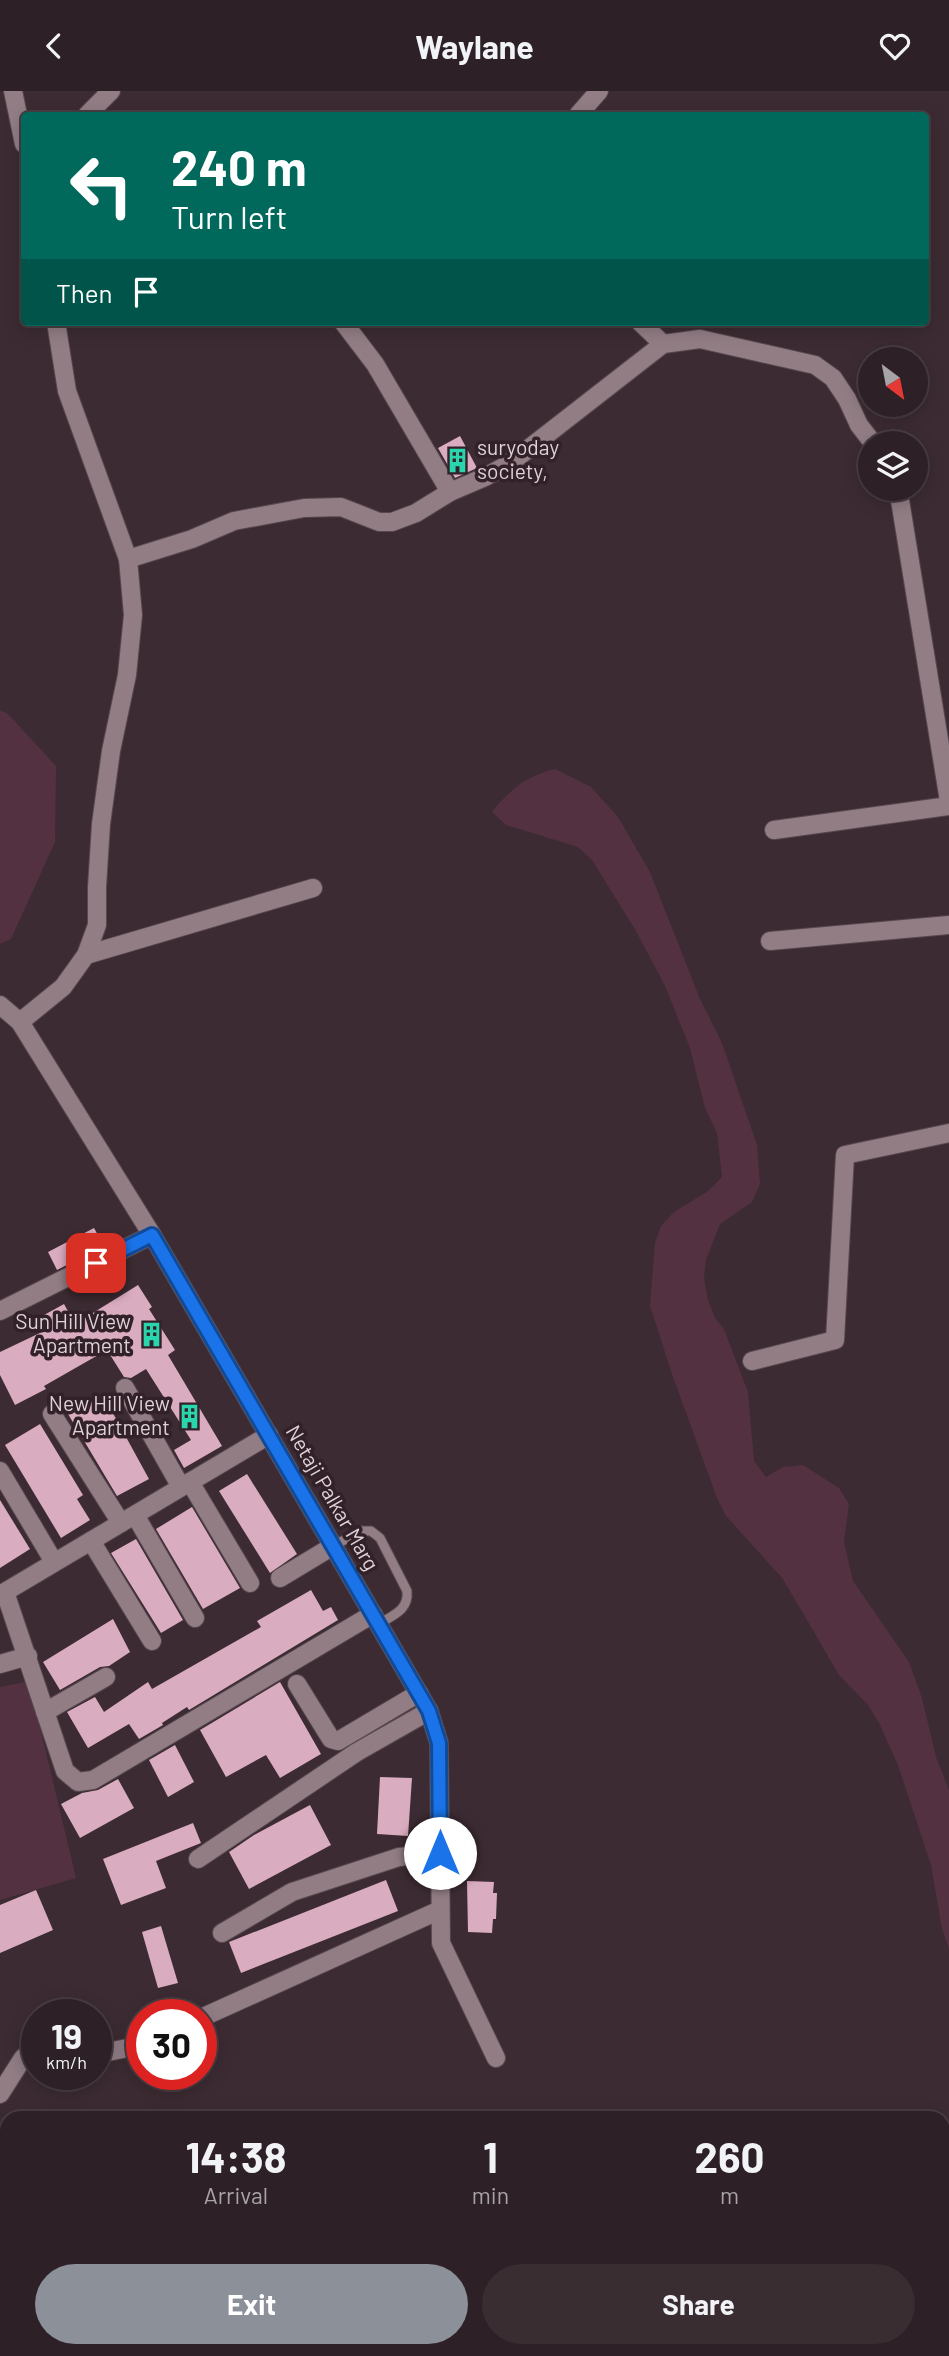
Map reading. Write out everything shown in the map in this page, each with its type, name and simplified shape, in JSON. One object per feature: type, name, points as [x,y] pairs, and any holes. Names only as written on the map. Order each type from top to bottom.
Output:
[{"type":"street","points":[[13,91],[21,130]]},
{"type":"street","points":[[90,112],[111,91]]},
{"type":"street","points":[[580,112],[598,91]]},
{"type":"street","points":[[20,1022],[63,988],[86,954],[97,925],[101,824],[111,751],[127,675],[133,615],[128,558],[67,391],[57,326]]},
{"type":"street","points":[[346,326],[375,364],[450,492]]},
{"type":"street","points":[[644,326],[663,344]]},
{"type":"street","points":[[128,558],[192,539],[234,521],[304,508],[341,507],[379,522],[392,522],[416,513],[450,492],[509,464],[663,344],[700,339],[815,365],[833,378],[847,398],[864,431]]},
{"type":"street","points":[[774,830],[949,804],[900,501]]},
{"type":"street","points":[[86,954],[313,888]]},
{"type":"street","points":[[770,941],[949,925]]},
{"type":"street","name":"Netaji Palkar Marg","points":[[0,1006],[20,1022],[152,1235],[429,1711],[439,1743],[441,1943],[496,2058]]},
{"type":"street","points":[[752,1361],[835,1341],[845,1155],[949,1133]]},
{"type":"street","points":[[0,1311],[152,1235]]},
{"type":"street","points":[[125,1388],[250,1583]]},
{"type":"street","points":[[52,1414],[195,1618]]},
{"type":"street","points":[[269,1435],[91,1541],[2,1590],[28,1656],[65,1771],[78,1782],[93,1780],[376,1619]]},
{"type":"street","points":[[0,1471],[54,1562]]},
{"type":"street","points":[[91,1541],[152,1641]]},
{"type":"street","points":[[280,1578],[333,1546]]},
{"type":"street","points":[[0,1664],[28,1656]]},
{"type":"street","points":[[46,1712],[106,1677]]},
{"type":"street","points":[[297,1684],[331,1739],[338,1741],[419,1693]]},
{"type":"street","points":[[198,1859],[357,1752],[429,1711]]},
{"type":"street","points":[[222,1933],[292,1892],[399,1857],[440,1853]]},
{"type":"street","points":[[217,2011],[440,1910]]},
{"type":"street","points":[[0,2094],[21,2060]]},
{"type":"lane","points":[[333,1546],[361,1531],[371,1531],[380,1538],[408,1598],[404,1608],[376,1619]]},
{"type":"shaded area","points":[[0,710],[8,714],[56,766],[55,842],[11,939],[0,944]]},
{"type":"shaded area","points":[[555,769],[591,787],[618,817],[650,872],[700,999],[722,1043],[757,1145],[760,1184],[752,1202],[720,1224],[706,1260],[704,1278],[708,1300],[715,1318],[724,1329],[748,1392],[754,1461],[766,1477],[783,1467],[803,1465],[839,1488],[849,1504],[844,1542],[853,1581],[909,1662],[922,1698],[936,1757],[949,1790],[949,1949],[942,1929],[931,1865],[898,1765],[879,1723],[868,1705],[839,1675],[783,1579],[726,1516],[673,1377],[650,1306],[655,1243],[661,1226],[674,1212],[708,1191],[722,1177],[717,1133],[705,1108],[690,1048],[665,986],[636,931],[592,860],[578,847],[506,825],[492,812],[520,785],[536,775]]},
{"type":"shaded area","points":[[29,1681],[76,1878],[0,1900],[0,1687]]},
{"type":"building","name":"suryoday society,","points":[[460,436],[477,468],[455,478],[438,448]]},
{"type":"building","points":[[94,1228],[104,1246],[57,1270],[48,1252]]},
{"type":"building","points":[[138,1285],[152,1307],[149,1309],[175,1350],[168,1355],[222,1446],[184,1468],[174,1450],[191,1440],[146,1369],[131,1378],[124,1377],[107,1350],[44,1386],[46,1389],[15,1405],[0,1375],[0,1352],[42,1332],[35,1320],[64,1304],[75,1324]]},
{"type":"building","points":[[103,1395],[149,1479],[117,1496],[68,1414]]},
{"type":"building","points":[[40,1424],[83,1495],[77,1499],[90,1520],[61,1538],[5,1445]]},
{"type":"building","points":[[247,1474],[297,1554],[270,1573],[219,1491]]},
{"type":"building","points":[[0,1500],[30,1549],[0,1568]]},
{"type":"building","points":[[192,1507],[240,1588],[203,1609],[156,1529]]},
{"type":"building","points":[[136,1539],[183,1620],[161,1633],[111,1553]]},
{"type":"building","points":[[311,1590],[323,1611],[331,1607],[338,1620],[189,1710],[187,1707],[139,1739],[129,1724],[88,1748],[67,1712],[95,1697],[104,1712],[148,1682],[152,1689],[261,1627],[257,1621]]},
{"type":"building","points":[[113,1619],[130,1652],[109,1666],[100,1667],[60,1690],[43,1662]]},
{"type":"building","points":[[280,1682],[321,1754],[280,1778],[266,1755],[226,1777],[200,1730]]},
{"type":"building","points":[[175,1745],[194,1782],[168,1797],[149,1760]]},
{"type":"building","points":[[380,1777],[412,1778],[408,1836],[377,1834]]},
{"type":"building","points":[[118,1779],[134,1808],[80,1838],[61,1804]]},
{"type":"building","points":[[310,1805],[331,1845],[249,1889],[229,1852],[254,1835]]},
{"type":"building","points":[[193,1823],[201,1843],[156,1861],[166,1888],[121,1905],[103,1859]]},
{"type":"building","points":[[386,1880],[398,1911],[241,1973],[229,1942]]},
{"type":"building","points":[[467,1881],[494,1882],[493,1893],[497,1893],[496,1919],[493,1919],[492,1933],[468,1932]]},
{"type":"building","points":[[36,1890],[53,1930],[0,1953],[0,1905]]},
{"type":"building","points":[[161,1926],[178,1983],[158,1988],[142,1932]]},
{"type":"place","name":"suryoday society,","points":[[457,460]]},
{"type":"place","name":"Sun Hill View Apartment","points":[[151,1334]]},
{"type":"place","name":"New Hill View Apartment","points":[[190,1416]]},
{"type":"route","points":[[96,1263],[152,1235],[269,1435],[429,1711],[439,1743],[440,1853]]}]
